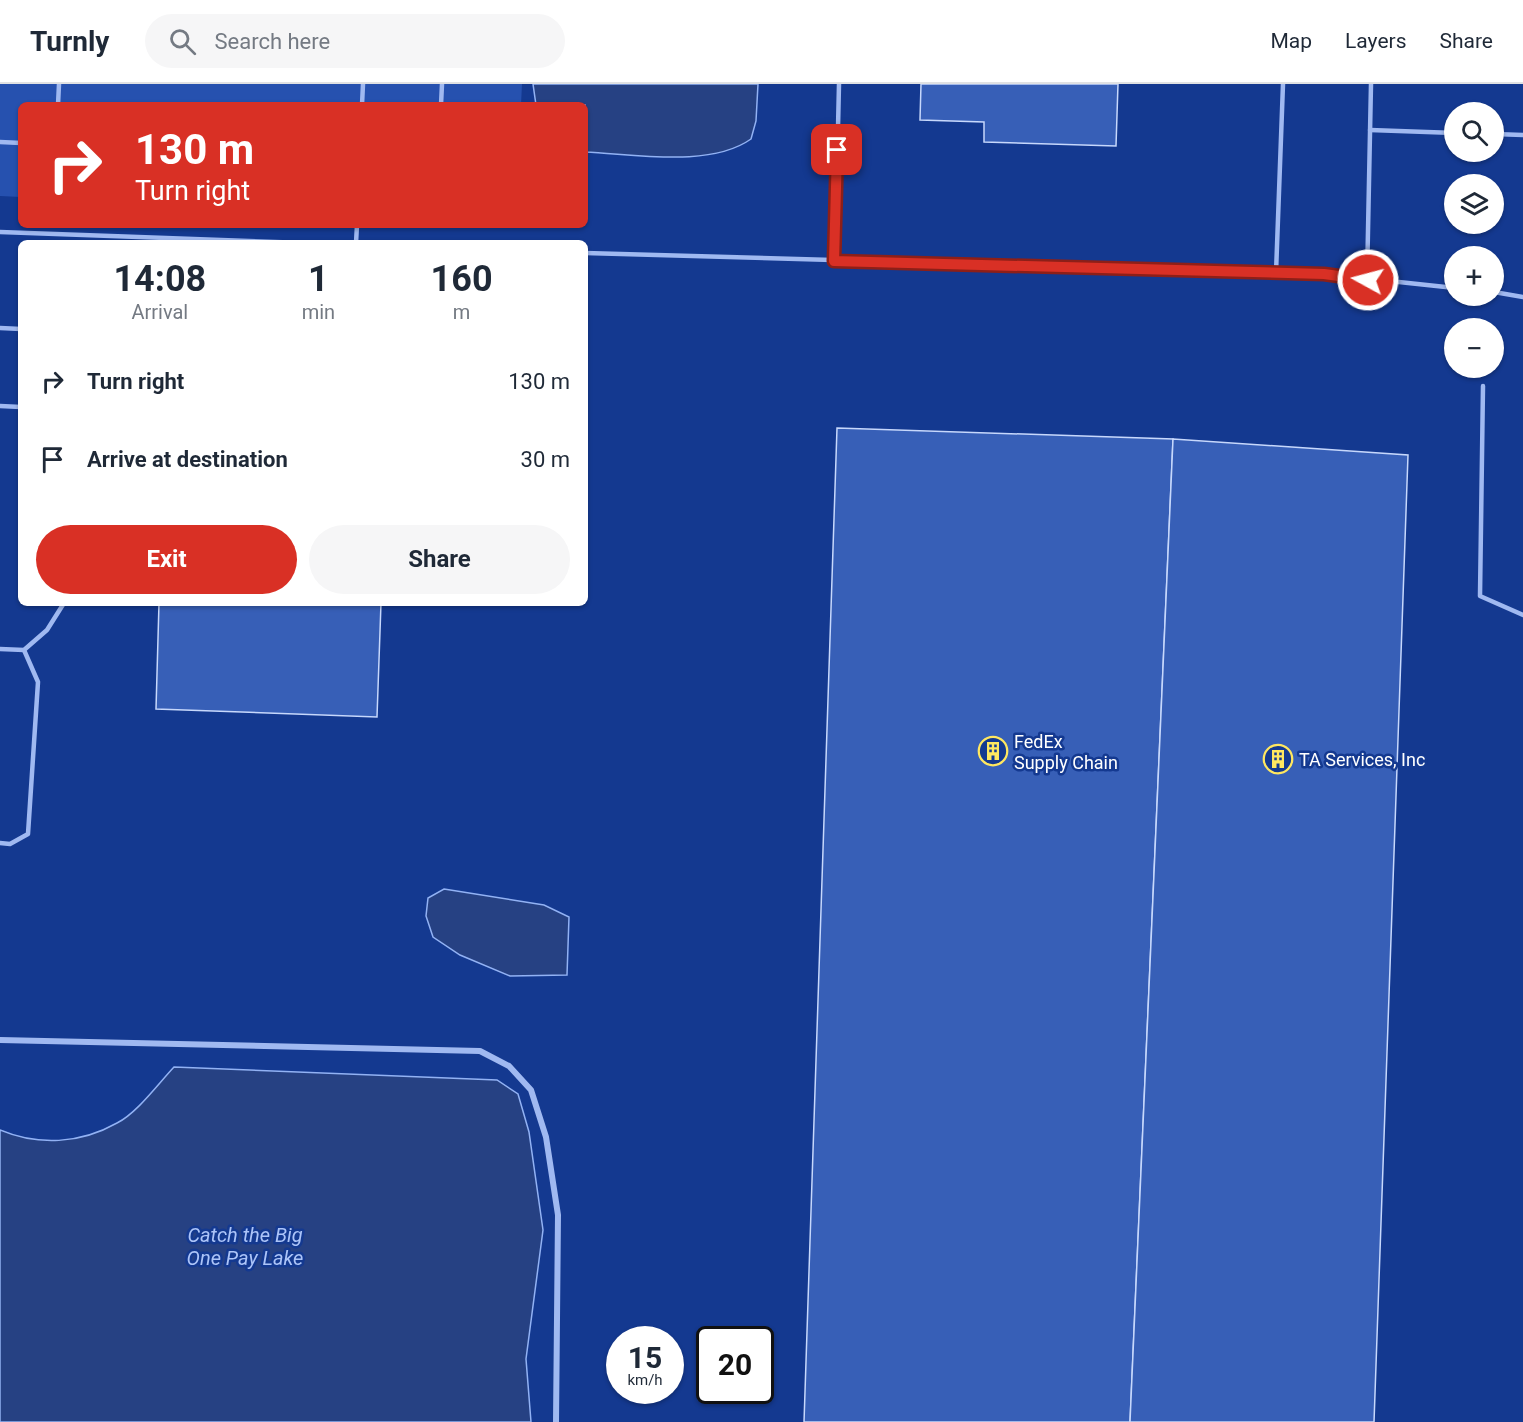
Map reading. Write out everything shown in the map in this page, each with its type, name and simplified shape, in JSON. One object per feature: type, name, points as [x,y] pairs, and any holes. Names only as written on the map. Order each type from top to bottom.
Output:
[{"type":"street","points":[[0,1040],[480,1051],[509,1066],[531,1090],[546,1137],[558,1215],[556,1422]]},
{"type":"lane","points":[[58,102],[59,84]]},
{"type":"lane","points":[[362,102],[363,84]]},
{"type":"lane","points":[[441,102],[442,84]]},
{"type":"lane","points":[[834,261],[839,84]]},
{"type":"lane","points":[[1276,273],[1283,84]]},
{"type":"lane","points":[[1368,280],[1371,84]]},
{"type":"lane","points":[[1370,130],[1444,133]]},
{"type":"lane","points":[[1504,134],[1523,135]]},
{"type":"lane","points":[[0,142],[18,143]]},
{"type":"lane","points":[[51,228],[51,234]]},
{"type":"lane","points":[[0,232],[220,240]]},
{"type":"lane","points":[[81,235],[81,240]]},
{"type":"lane","points":[[588,253],[1324,274],[1444,287]]},
{"type":"lane","points":[[1504,294],[1523,297]]},
{"type":"lane","points":[[0,328],[18,329]]},
{"type":"lane","points":[[1483,386],[1480,596],[1523,615]]},
{"type":"lane","points":[[0,406],[18,407]]},
{"type":"lane","points":[[0,648],[24,650],[47,630],[62,606]]},
{"type":"lane","points":[[0,843],[10,844],[28,834],[38,682],[24,650]]},
{"type":"shaded area","points":[[0,84],[522,84],[521,102],[18,102],[18,197],[0,196]]},
{"type":"water","points":[[533,84],[758,84],[756,121],[751,139],[715,154],[694,156],[671,157],[588,152],[588,102],[536,102]]},
{"type":"water","points":[[444,889],[544,905],[569,917],[567,975],[510,976],[460,955],[433,937],[426,916],[428,898]]},
{"type":"water","name":"Catch the Big One Pay Lake","points":[[174,1067],[497,1080],[518,1094],[529,1132],[543,1230],[526,1359],[531,1422],[0,1422],[0,1130],[29,1139],[59,1140],[74,1139],[103,1130],[132,1112]]},
{"type":"building","points":[[921,84],[1118,84],[1116,146],[984,142],[984,122],[920,120]]},
{"type":"building","name":"FedEx Supply Chain","points":[[837,428],[1173,439],[1130,1422],[804,1422]]},
{"type":"building","name":"TA Services, Inc","points":[[1173,439],[1408,455],[1374,1422],[1130,1422]]},
{"type":"building","points":[[159,606],[381,606],[377,717],[156,709]]},
{"type":"place","name":"FedEx Supply Chain","points":[[993,751]]},
{"type":"place","name":"TA Services, Inc","points":[[1278,759]]},
{"type":"route","points":[[837,150],[834,261],[1324,274],[1368,280]]}]
